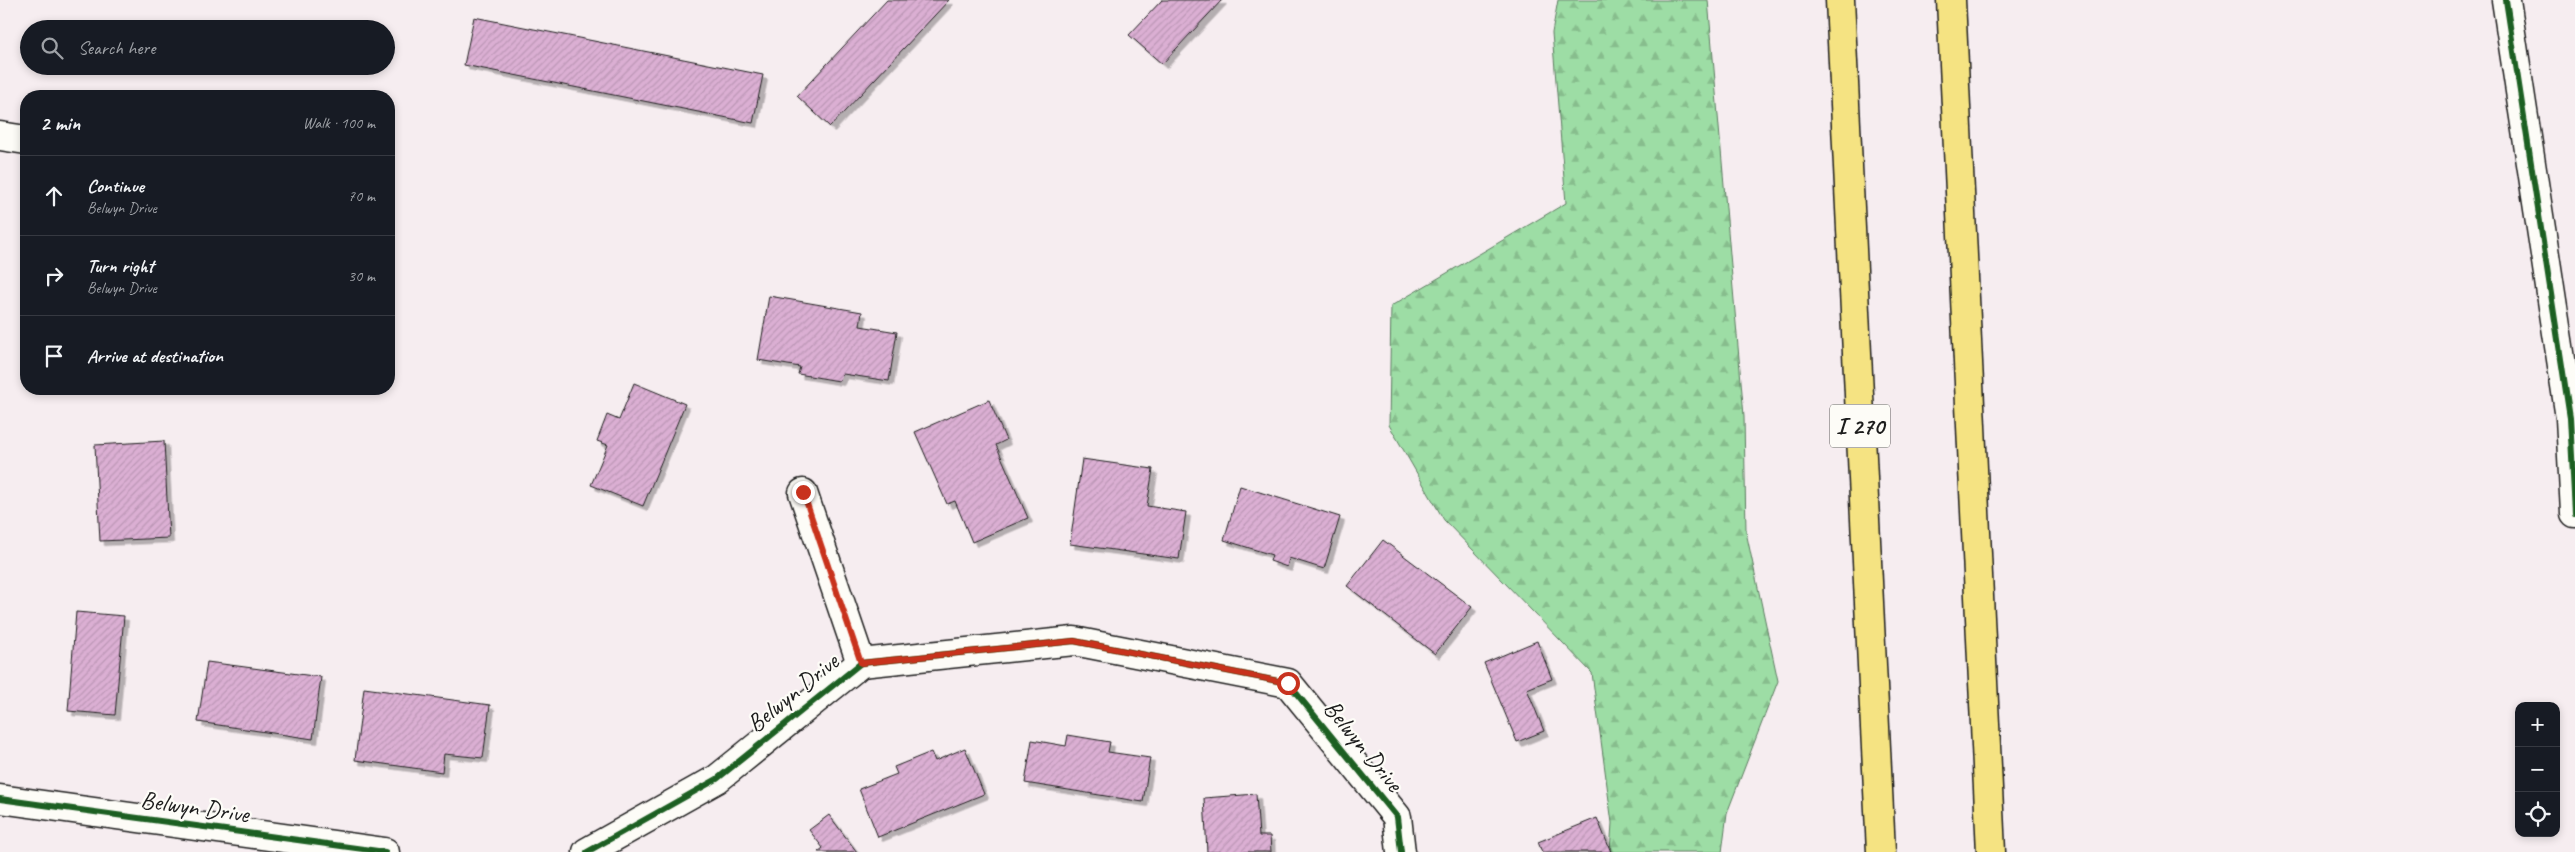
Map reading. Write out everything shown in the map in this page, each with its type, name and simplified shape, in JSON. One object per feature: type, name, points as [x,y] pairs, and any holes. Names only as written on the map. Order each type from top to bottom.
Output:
[{"type":"highway","name":"I 270","points":[[1840,0],[1881,852]]},
{"type":"highway","points":[[1951,0],[1991,852]]},
{"type":"street","points":[[2506,0],[2572,418],[2575,513]]},
{"type":"street","points":[[0,136],[20,139]]},
{"type":"street","name":"Belwyn Drive","points":[[803,492],[861,663]]},
{"type":"street","name":"Belwyn Drive","points":[[587,852],[717,779],[861,663],[1074,641],[1288,683],[1397,817],[1401,852]]},
{"type":"street","name":"Belwyn Drive","points":[[0,799],[385,852]]},
{"type":"green space","points":[[1558,0],[1708,0],[1744,416],[1746,532],[1778,681],[1727,813],[1722,852],[1610,852],[1612,823],[1592,673],[1444,520],[1389,425],[1391,306],[1566,203],[1552,33]]},
{"type":"building","points":[[887,0],[949,0],[830,127],[797,96]]},
{"type":"building","points":[[1162,0],[1222,0],[1162,64],[1129,35]]},
{"type":"building","points":[[474,17],[763,75],[753,123],[464,65]]},
{"type":"building","points":[[769,296],[862,312],[860,326],[897,332],[889,381],[843,374],[839,381],[798,374],[800,367],[758,360]]},
{"type":"building","points":[[634,383],[685,404],[643,506],[591,485],[608,445],[597,441],[607,415],[619,420]]},
{"type":"building","points":[[989,400],[1006,440],[996,445],[1028,518],[972,542],[955,501],[947,504],[915,432]]},
{"type":"building","points":[[164,441],[169,538],[100,541],[95,445]]},
{"type":"building","points":[[1082,459],[1153,469],[1147,506],[1186,512],[1179,559],[1070,544]]},
{"type":"building","points":[[1240,486],[1340,517],[1324,569],[1289,558],[1287,567],[1270,561],[1272,555],[1224,540]]},
{"type":"building","points":[[1383,540],[1472,607],[1435,654],[1347,586]]},
{"type":"building","points":[[76,612],[124,616],[115,715],[68,711]]},
{"type":"building","points":[[1537,641],[1552,679],[1527,689],[1544,731],[1517,742],[1484,663]]},
{"type":"building","points":[[207,662],[321,677],[313,739],[198,722]]},
{"type":"building","points":[[364,688],[490,705],[483,758],[444,754],[442,772],[355,760]]},
{"type":"building","points":[[1068,735],[1110,742],[1108,752],[1150,758],[1143,802],[1025,783],[1032,740],[1066,746]]},
{"type":"building","points":[[965,748],[984,794],[878,837],[859,789],[897,774],[894,767],[931,752],[935,761]]},
{"type":"building","points":[[1256,794],[1259,836],[1270,836],[1271,852],[1207,852],[1204,798]]},
{"type":"building","points":[[829,815],[857,852],[818,852],[823,848],[809,830]]},
{"type":"building","points":[[1597,818],[1611,852],[1542,852],[1538,842]]},
{"type":"cycle path","points":[[2506,0],[2570,418],[2575,513]]},
{"type":"cycle path","points":[[587,852],[717,779],[861,663],[1074,641],[1288,683],[1397,817],[1401,852]]},
{"type":"cycle path","points":[[0,799],[385,852]]},
{"type":"route","points":[[803,492],[861,663],[1074,641],[1288,683]]}]
